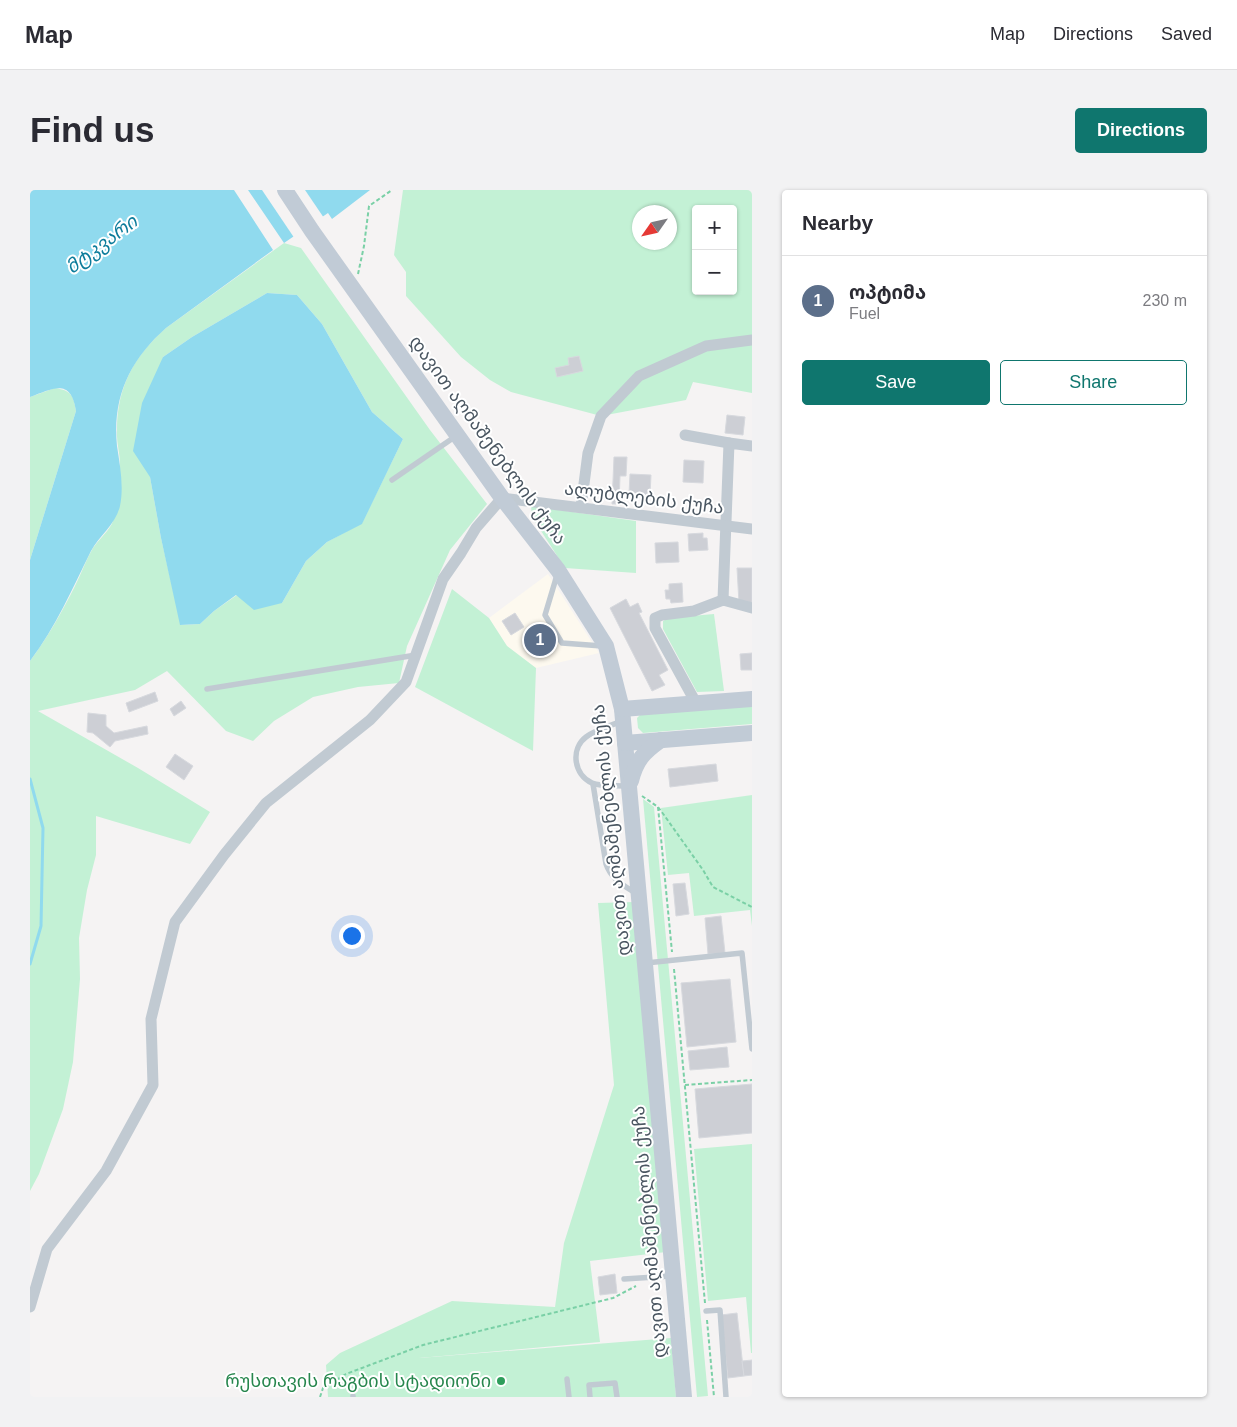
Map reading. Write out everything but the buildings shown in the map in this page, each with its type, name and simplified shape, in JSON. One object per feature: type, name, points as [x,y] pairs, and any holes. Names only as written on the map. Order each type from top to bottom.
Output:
[{"type":"main road","name":"დავით აღმაშენებლის ქუჩა","points":[[285,190],[312,231],[502,498],[558,570],[606,646],[622,715],[625,743],[684,1397]]},
{"type":"main road","points":[[622,715],[696,703],[752,699]]},
{"type":"main road","points":[[625,743],[752,733]]},
{"type":"main road","points":[[629,786],[634,767],[645,751],[661,740]]},
{"type":"street","points":[[581,507],[588,453],[601,416],[638,376],[706,346],[752,340]]},
{"type":"street","points":[[685,435],[752,446]]},
{"type":"street","points":[[723,600],[729,442]]},
{"type":"street","points":[[30,1307],[47,1248],[106,1171],[154,1085],[151,1019],[176,922],[224,854],[266,803],[370,720],[406,682],[443,579],[476,528],[502,498]]},
{"type":"street","name":"ალუბლების ქუჩა","points":[[502,498],[752,529]]},
{"type":"street","points":[[696,703],[655,628],[656,618],[662,615],[694,611],[723,600],[752,608]]},
{"type":"lane","points":[[392,480],[458,435]]},
{"type":"lane","points":[[558,570],[545,615],[562,643],[606,646]]},
{"type":"lane","points":[[206,689],[416,655]]},
{"type":"lane","points":[[622,715],[587,736],[576,749],[575,759],[578,769],[593,784],[629,786]]},
{"type":"lane","points":[[593,784],[609,874],[639,895]]},
{"type":"lane","points":[[645,963],[742,953],[752,1049]]},
{"type":"lane","points":[[624,1279],[673,1276]]},
{"type":"lane","points":[[706,1311],[720,1310],[726,1397]]},
{"type":"lane","points":[[567,1379],[569,1397]]},
{"type":"lane","points":[[590,1397],[589,1385],[616,1383],[617,1397]]},
{"type":"path","points":[[355,291],[364,246],[369,206],[392,190]]},
{"type":"path","points":[[629,786],[658,808],[703,870],[713,887],[752,907]]},
{"type":"path","points":[[658,808],[714,1397]]},
{"type":"path","points":[[685,1085],[752,1080]]},
{"type":"path","points":[[320,1397],[323,1388],[346,1374],[423,1345],[613,1298],[655,1277]]},
{"type":"shaded area","points":[[548,574],[599,653],[536,668],[507,646],[489,618]]},
{"type":"green space","points":[[403,190],[752,190],[752,393],[693,382],[686,400],[601,416],[511,392],[490,380],[461,357],[406,296],[406,272],[394,255]]},
{"type":"green space","points":[[284,243],[301,248],[430,430],[487,504],[450,550],[407,646],[399,683],[358,687],[313,697],[274,721],[253,741],[226,731],[167,671],[135,690],[38,711],[210,812],[190,844],[96,816],[96,855],[87,890],[79,938],[80,979],[73,1062],[63,1109],[39,1174],[30,1191],[30,661],[60,615],[93,548],[113,521],[120,464],[117,434],[120,400],[124,386],[136,361],[166,328]],"holes":[[[267,293],[297,295],[322,324],[372,412],[403,439],[362,523],[327,542],[306,561],[282,603],[237,595],[214,611],[200,624],[181,625],[161,538],[150,477],[163,357],[192,337]]]},
{"type":"green space","points":[[55,388],[68,392],[71,395],[76,411],[30,560],[30,397]]},
{"type":"green space","points":[[531,506],[636,521],[636,573],[565,568],[532,517]]},
{"type":"green space","points":[[452,589],[489,618],[507,646],[536,668],[533,751],[415,687]]},
{"type":"green space","points":[[714,614],[724,691],[697,692],[663,629],[663,621],[669,618]]},
{"type":"green space","points":[[752,706],[752,724],[643,733],[638,728],[637,718],[641,714]]},
{"type":"green space","points":[[752,795],[752,926],[750,910],[694,916],[689,873],[668,875],[661,808]]},
{"type":"green space","points":[[643,799],[654,807],[708,1396],[697,1397]]},
{"type":"green space","points":[[633,902],[666,1252],[590,1261],[600,1342],[419,1358],[671,1338],[676,1397],[328,1397],[326,1365],[340,1353],[452,1301],[555,1307],[564,1243],[614,1085],[598,903]]},
{"type":"green space","points":[[752,1144],[751,1353],[746,1297],[708,1301],[694,1149]]},
{"type":"water","name":"მტკვარი","points":[[30,190],[234,190],[273,250],[166,328],[153,340],[133,366],[126,381],[117,411],[117,446],[122,491],[118,512],[115,519],[91,551],[56,621],[30,661],[30,560],[76,411],[70,394],[60,388],[30,397]]},
{"type":"water","points":[[248,190],[370,190],[332,219],[328,213],[284,243]]},
{"type":"water","points":[[267,293],[297,295],[322,324],[372,412],[403,439],[362,524],[327,542],[306,561],[282,603],[254,610],[236,595],[200,624],[180,625],[150,477],[133,451],[142,403],[163,357],[192,337]]},
{"type":"pier","points":[[262,190],[305,190],[324,218],[295,239]]},
{"type":"waterway","points":[[30,779],[43,828],[41,926],[30,964]]},
{"type":"place","name":"ოპტიმა","points":[[540,640]]},
{"type":"place","name":"რუსთავის რაგბის სტადიონი","points":[[501,1381]]}]
